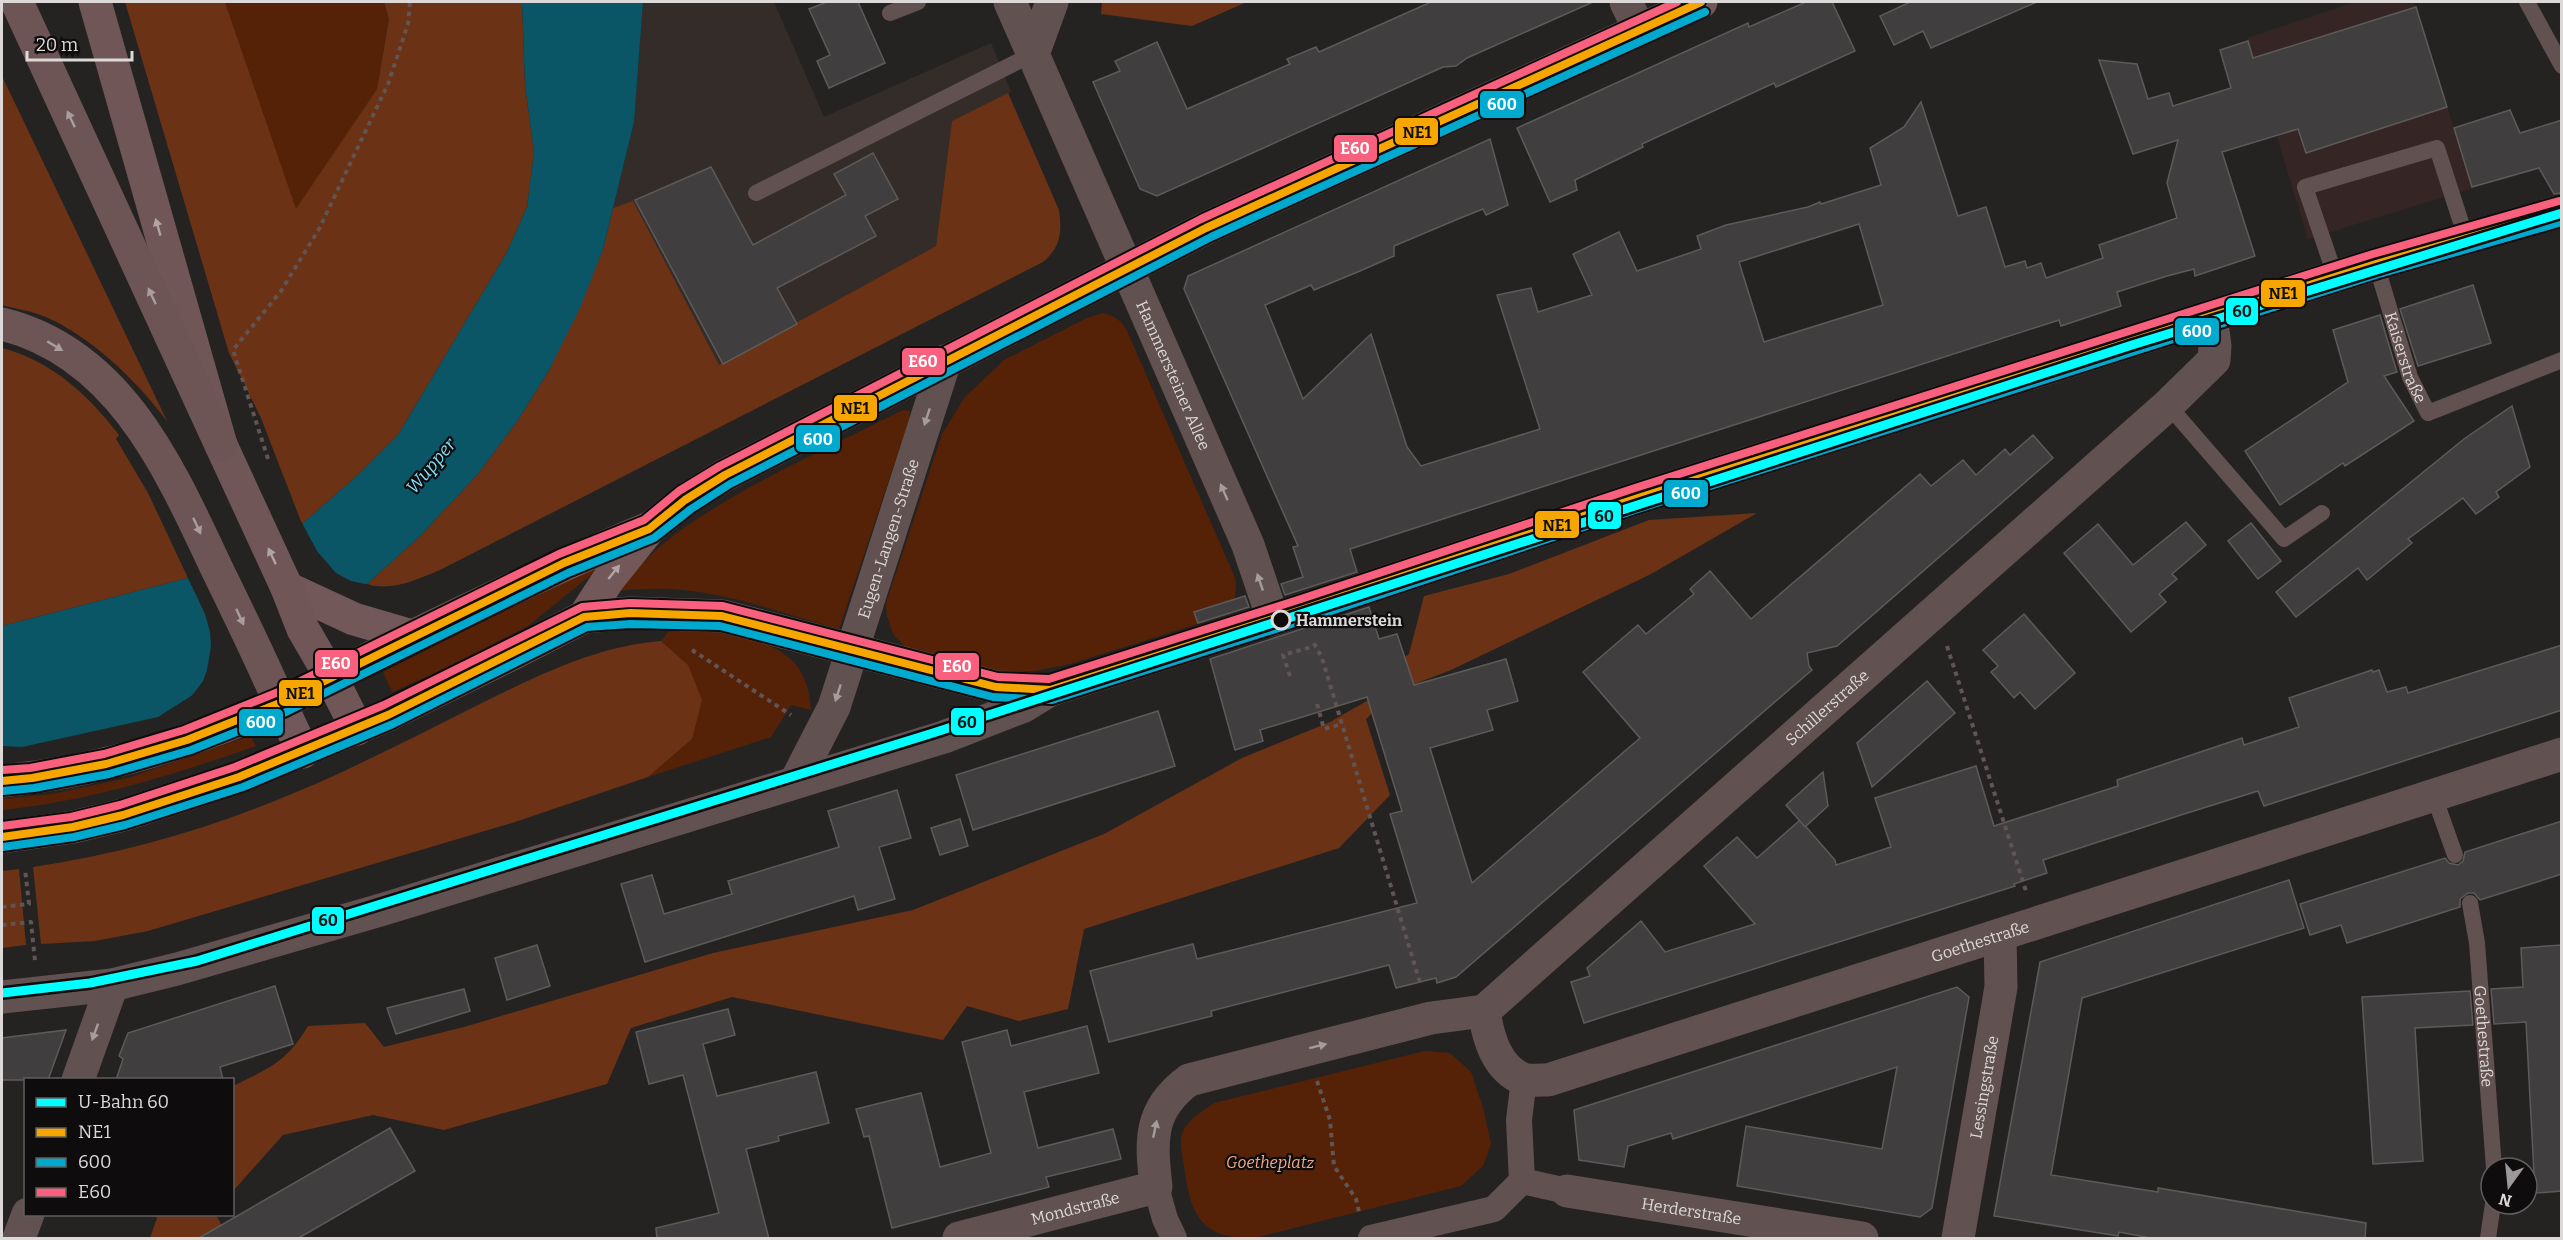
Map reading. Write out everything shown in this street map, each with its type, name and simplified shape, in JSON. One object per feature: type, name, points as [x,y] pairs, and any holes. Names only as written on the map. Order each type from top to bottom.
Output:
[{"type":"highway","points":[[17,2],[287,588],[303,629],[332,678],[357,729]]},
{"type":"highway","points":[[95,2],[221,445]]},
{"type":"highway","points":[[2,324],[45,339],[77,359],[103,382],[143,429],[173,476],[280,703]]},
{"type":"main road","points":[[584,617],[608,580],[648,529],[685,500],[725,475],[1125,268],[1633,15],[1701,2]]},
{"type":"main road","points":[[2,837],[73,827],[123,815],[239,777],[357,729],[584,617],[630,613],[722,616],[996,687],[1050,690],[1638,498],[2211,316],[2376,264],[2562,211]]},
{"type":"main road","points":[[2,781],[32,778],[106,764],[187,740],[280,703],[564,563],[648,529]]},
{"type":"main road","points":[[287,588],[354,619],[412,636]]},
{"type":"main road","points":[[280,703],[303,752]]},
{"type":"street","name":"Hammersteiner Allee","points":[[1010,2],[1248,546],[1273,619]]},
{"type":"street","points":[[1033,54],[1052,2]]},
{"type":"street","name":"Schillerstraße","points":[[1484,1011],[2168,405],[2214,360],[2215,346],[2211,316]]},
{"type":"street","name":"Eugen-Langen-Straße","points":[[796,781],[834,706],[945,361]]},
{"type":"street","points":[[2,997],[112,985],[177,969],[384,909],[944,737],[1024,706],[1050,690]]},
{"type":"street","name":"Goethestraße","points":[[1524,1079],[1548,1080],[2562,754]]},
{"type":"street","name":"Lessingstraße","points":[[1958,1239],[2001,987],[2000,934]]},
{"type":"street","points":[[79,1078],[112,985]]},
{"type":"street","points":[[1174,1239],[1165,1219],[1156,1187],[1152,1148],[1158,1117],[1171,1093],[1189,1080],[1431,1018],[1461,1012],[1484,1011],[1489,1039],[1493,1047],[1503,1064],[1524,1079],[1519,1120],[1522,1181],[1494,1209],[1365,1229]]},
{"type":"street","name":"Herderstraße","points":[[1522,1181],[1567,1191],[1862,1239]]},
{"type":"street","name":"Mondstraße","points":[[958,1239],[1156,1187]]},
{"type":"street","points":[[19,1239],[28,1216]]},
{"type":"lane","points":[[890,13],[918,2]]},
{"type":"lane","points":[[2527,2],[2562,66]]},
{"type":"lane","points":[[756,193],[1033,54]]},
{"type":"lane","points":[[2336,278],[2305,187],[2437,148],[2466,238]]},
{"type":"lane","name":"Kaiserstraße","points":[[2376,264],[2410,377],[2428,413],[2562,360]]},
{"type":"lane","points":[[2168,405],[2284,539],[2322,513]]},
{"type":"lane","points":[[2434,796],[2455,855]]},
{"type":"lane","name":"Goethestraße","points":[[2470,903],[2477,943],[2493,1156]]},
{"type":"lane","points":[[2488,1239],[2491,1216]]},
{"type":"path","points":[[270,462],[233,350],[281,291],[320,229],[388,84],[408,24],[410,2]]},
{"type":"path","points":[[1290,676],[1283,655],[1315,644],[1322,658],[1431,1018]]},
{"type":"path","points":[[692,650],[821,735]]},
{"type":"path","points":[[1950,654],[2035,923]]},
{"type":"path","points":[[1317,704],[1324,729],[1342,724]]},
{"type":"path","points":[[2,907],[29,904],[26,872]]},
{"type":"path","points":[[2,926],[31,922],[34,945]]},
{"type":"path","points":[[1324,1102],[1330,1120],[1334,1166],[1356,1199],[1365,1229]]},
{"type":"shaded area","points":[[125,2],[225,2],[296,209],[377,89],[389,19],[384,2],[522,2],[525,85],[534,152],[527,207],[507,252],[398,435],[358,475],[302,524],[261,418],[229,353]]},
{"type":"shaded area","points":[[643,2],[774,2],[824,117],[991,43],[1011,92],[952,121],[936,246],[718,366],[633,202],[613,208],[634,122]]},
{"type":"shaded area","points":[[1102,2],[1247,2],[1192,26],[1101,14]]},
{"type":"shaded area","points":[[2355,2],[2414,2],[2473,188],[2308,239],[2247,38]]},
{"type":"shaded area","points":[[2,76],[167,421],[128,376],[81,337],[46,317],[2,305]]},
{"type":"shaded area","points":[[1008,93],[1059,210],[1059,239],[1054,251],[1043,262],[440,570],[395,585],[367,584],[419,537],[477,475],[518,420],[549,370],[603,249],[613,208],[633,201],[719,365],[936,246],[952,121]]},
{"type":"shaded area","points":[[2,348],[37,361],[68,381],[107,420],[119,435],[116,439],[148,493],[188,578],[2,626]]},
{"type":"shaded area","points":[[1757,513],[1651,574],[1451,670],[1412,685],[1383,703],[1366,719],[1390,795],[1339,848],[1084,929],[1068,1009],[1019,1021],[967,1006],[943,1040],[732,997],[631,1028],[607,1084],[444,1130],[373,1115],[283,1135],[234,1190],[234,1086],[276,1063],[292,1048],[308,1026],[365,1023],[384,1047],[464,1027],[713,953],[913,910],[1104,834],[1242,758],[1330,722],[1386,690],[1388,669],[1409,654],[1424,596],[1509,574],[1649,520]]},
{"type":"shaded area","points":[[661,641],[688,665],[702,700],[692,739],[648,777],[512,823],[148,931],[95,941],[41,944],[33,867],[113,852],[227,819],[340,773],[571,662],[615,649]]},
{"type":"shaded area","points":[[19,869],[26,945],[2,948],[2,871]]},
{"type":"shaded area","points":[[156,1216],[217,1216],[229,1238],[150,1238],[157,1218]]},
{"type":"green space","points":[[225,2],[384,2],[389,19],[377,89],[296,210]]},
{"type":"green space","points":[[1103,313],[1117,319],[1127,331],[1236,580],[1236,590],[1229,611],[1226,615],[1070,664],[1035,671],[975,668],[906,648],[893,634],[887,616],[886,603],[942,434],[965,397],[1004,360],[1087,318]]},
{"type":"green space","points":[[903,410],[910,411],[909,420],[839,629],[747,602],[710,594],[662,589],[613,591],[663,544],[707,513],[790,466]]},
{"type":"green space","points":[[618,553],[528,626],[452,666],[392,692],[383,672]]},
{"type":"green space","points":[[670,630],[743,637],[778,650],[792,661],[802,674],[811,710],[791,705],[771,737],[648,777],[692,739],[688,665],[661,641]]},
{"type":"green space","points":[[250,736],[256,746],[162,777],[67,800],[2,810],[2,799],[52,794],[128,778]]},
{"type":"green space","name":"Goetheplatz","points":[[1425,1051],[1450,1053],[1471,1072],[1483,1108],[1491,1144],[1483,1166],[1461,1186],[1254,1238],[1223,1235],[1203,1223],[1191,1202],[1181,1143],[1185,1127],[1198,1114],[1214,1103]]},
{"type":"water","name":"Wupper","points":[[522,2],[643,2],[634,122],[603,249],[580,308],[549,370],[518,420],[477,475],[419,537],[367,584],[158,717],[22,747],[2,746],[2,626],[188,578],[302,524],[358,475],[398,435],[507,252],[527,207],[534,152],[525,85]]},
{"type":"pier","points":[[301,521],[317,551],[336,573],[351,581],[370,585],[187,702],[203,681],[211,646],[205,614],[187,576]]},
{"type":"building","points":[[827,2],[858,2],[885,63],[829,88],[817,61],[830,55],[809,9]]},
{"type":"building","points":[[1431,2],[1593,2],[1467,58],[1456,66],[1443,67],[1157,196],[1140,189],[1093,82],[1120,71],[1115,61],[1157,42],[1187,109],[1290,64],[1287,59],[1316,47],[1319,52]]},
{"type":"building","points":[[1806,2],[1832,2],[1855,51],[1776,87],[1774,83],[1642,144],[1643,147],[1575,180],[1577,190],[1550,202],[1517,128],[1748,23],[1749,27]]},
{"type":"building","points":[[1910,2],[2037,2],[1931,48],[1923,31],[1894,45],[1880,16]]},
{"type":"building","points":[[2416,7],[2447,107],[2306,153],[2298,129],[2222,152],[2255,256],[2195,276],[2194,269],[2117,292],[2121,306],[2061,326],[2059,320],[1350,549],[1357,572],[1285,595],[1281,584],[1303,577],[1293,547],[1298,546],[1184,289],[1188,276],[1490,139],[1508,205],[1486,215],[1483,209],[1458,219],[1394,246],[1394,256],[1314,290],[1311,285],[1265,305],[1303,399],[1371,334],[1407,447],[1421,466],[1540,429],[1497,295],[1531,288],[1538,312],[1592,295],[1573,254],[1619,232],[1637,271],[1701,249],[1697,236],[1726,225],[1808,207],[1820,202],[1821,204],[1881,185],[1870,148],[1904,127],[1921,102],[1958,216],[1986,207],[2005,267],[2025,261],[2027,268],[2041,263],[2046,278],[2103,258],[2099,245],[2177,218],[2167,183],[2178,140],[2133,154],[2099,60],[2137,64],[2148,99],[2169,93],[2173,106],[2231,88],[2220,50],[2248,41],[2253,58]],"holes":[[[1859,224],[1883,305],[1764,342],[1739,262]]]},
{"type":"building","points":[[2510,110],[2520,133],[2562,120],[2562,193],[2554,194],[2539,168],[2472,187],[2454,128]]},
{"type":"building","points":[[873,153],[898,199],[865,216],[876,236],[777,288],[797,324],[723,364],[635,200],[711,167],[753,245],[846,195],[834,174]]},
{"type":"building","points":[[2473,285],[2491,343],[2418,366],[2400,309]]},
{"type":"building","points":[[2380,315],[2397,372],[2384,376],[2414,421],[2345,466],[2343,463],[2280,505],[2245,451],[2348,382],[2333,330]]},
{"type":"building","points":[[2512,406],[2530,467],[2496,492],[2499,497],[2476,514],[2463,498],[2408,539],[2412,543],[2367,580],[2358,568],[2296,617],[2276,592],[2464,439]]},
{"type":"building","points":[[2033,435],[2053,458],[1837,646],[1807,653],[1812,670],[1456,977],[1437,983],[1436,978],[1396,988],[1389,965],[1211,1011],[1212,1016],[1109,1042],[1090,971],[1193,944],[1197,959],[1417,903],[1390,814],[1402,811],[1367,697],[1260,730],[1263,741],[1235,750],[1210,659],[1369,607],[1379,639],[1397,634],[1414,685],[1506,659],[1518,701],[1487,710],[1493,730],[1430,748],[1472,883],[1640,738],[1583,672],[1638,625],[1646,634],[1694,594],[1690,589],[1710,571],[1751,619],[1920,474],[1931,486],[1963,460],[1976,475],[2005,449],[2010,455]]},
{"type":"building","points":[[2186,522],[2206,545],[2172,574],[2177,579],[2159,594],[2166,602],[2131,632],[2064,553],[2098,524],[2133,565]]},
{"type":"building","points":[[2251,523],[2281,561],[2258,579],[2228,541]]},
{"type":"building","points":[[1245,596],[1249,607],[1198,623],[1194,612]]},
{"type":"building","points":[[2024,614],[2075,673],[2035,709],[2020,692],[2014,698],[1991,672],[1998,666],[1983,650]]},
{"type":"building","points":[[2562,645],[2562,710],[2264,806],[2258,791],[2184,814],[2043,860],[2047,873],[2014,884],[2015,886],[1584,1023],[1571,982],[1590,976],[1587,968],[1641,921],[1665,952],[1755,924],[1704,866],[1737,837],[1757,858],[1800,820],[1835,860],[1836,865],[1891,847],[1875,798],[1976,766],[1994,826],[2118,786],[2117,780],[2242,738],[2244,745],[2299,727],[2289,698],[2372,670],[2373,672],[2379,670],[2387,692],[2406,687],[2408,693]]},
{"type":"building","points":[[1927,681],[1955,713],[1872,787],[1857,743]]},
{"type":"building","points":[[1158,711],[1175,766],[973,830],[956,775]]},
{"type":"building","points":[[1823,772],[1828,806],[1805,827],[1786,805]]},
{"type":"building","points":[[897,790],[911,838],[879,847],[895,899],[858,910],[854,896],[645,962],[621,884],[652,875],[664,914],[732,894],[728,881],[839,847],[828,811]]},
{"type":"building","points":[[960,819],[968,846],[940,855],[931,828]]},
{"type":"building","points":[[2562,821],[2562,874],[2480,900],[2474,893],[2468,893],[2460,899],[2460,907],[2347,943],[2341,925],[2310,935],[2300,904],[2445,858],[2449,863],[2458,865],[2463,861],[2465,852]]},
{"type":"building","points":[[2289,880],[2304,928],[2082,998],[2051,1175],[2158,1192],[2158,1188],[2366,1223],[2365,1239],[2156,1239],[2119,1232],[2118,1236],[1994,1216],[2040,962]]},
{"type":"building","points":[[537,945],[550,986],[507,1000],[495,958]]},
{"type":"building","points":[[2562,945],[2562,1191],[2539,1193],[2539,1156],[2533,1156],[2526,1022],[2494,1024],[2491,989],[2523,987],[2521,948]]},
{"type":"building","points":[[275,986],[293,1044],[220,1067],[223,1078],[117,1078],[123,1059],[119,1056],[128,1033]]},
{"type":"building","points":[[1957,987],[1969,997],[1932,1208],[1920,1217],[1737,1186],[1746,1126],[1882,1149],[1897,1067],[1673,1139],[1671,1133],[1628,1146],[1624,1167],[1579,1160],[1574,1110]]},
{"type":"building","points":[[464,989],[470,1011],[396,1034],[387,1008]]},
{"type":"building","points":[[2470,991],[2473,1025],[2415,1028],[2423,1161],[2373,1164],[2362,997]]},
{"type":"building","points":[[728,1009],[735,1035],[703,1044],[717,1096],[816,1072],[829,1123],[778,1136],[779,1141],[746,1149],[769,1239],[657,1239],[656,1228],[719,1213],[683,1075],[649,1084],[636,1032]]},
{"type":"building","points":[[1087,1026],[1099,1073],[1024,1092],[1038,1148],[1113,1129],[1121,1159],[1046,1177],[1049,1187],[892,1228],[869,1136],[864,1137],[856,1109],[921,1093],[940,1167],[991,1153],[962,1042],[1007,1030],[1011,1046]]},
{"type":"building","points":[[66,1030],[49,1078],[2,1080],[2,1038]]},
{"type":"building","points":[[390,1128],[415,1171],[297,1239],[197,1239]]},
{"type":"metro line","name":"60","points":[[2,993],[90,983],[197,961],[933,733],[2132,345],[2562,213]]},
{"type":"transit line","name":"E60","points":[[2,770],[30,768],[104,754],[184,730],[276,693],[559,554],[644,520],[679,491],[720,466],[1201,219],[1677,2]]},
{"type":"transit line","name":"NE1","points":[[2,781],[32,778],[106,764],[187,740],[280,703],[564,563],[649,529],[685,500],[725,475],[1206,228],[1701,2]]},
{"type":"transit line","name":"600","points":[[3,791],[34,788],[109,774],[191,750],[284,713],[568,573],[654,538],[691,509],[730,484],[1211,237],[1705,12]]},
{"type":"transit line","name":"E60","points":[[2,826],[71,817],[120,805],[235,767],[384,705],[582,607],[630,603],[723,606],[998,677],[1049,679],[1301,599],[1635,488],[2208,306],[2373,254],[2559,201]]},
{"type":"transit line","name":"NE1","points":[[2,837],[73,827],[123,815],[239,777],[388,715],[584,617],[630,613],[722,616],[996,687],[1050,690],[1304,609],[1638,498],[2211,316],[2376,264],[2562,211]]},
{"type":"transit line","name":"600","points":[[3,847],[74,837],[125,825],[243,787],[393,724],[587,627],[630,624],[720,626],[993,697],[1052,700],[1307,619],[1641,508],[2214,326],[2379,274],[2562,222]]},
{"type":"place","name":"Hammerstein","points":[[1281,620]]}]
